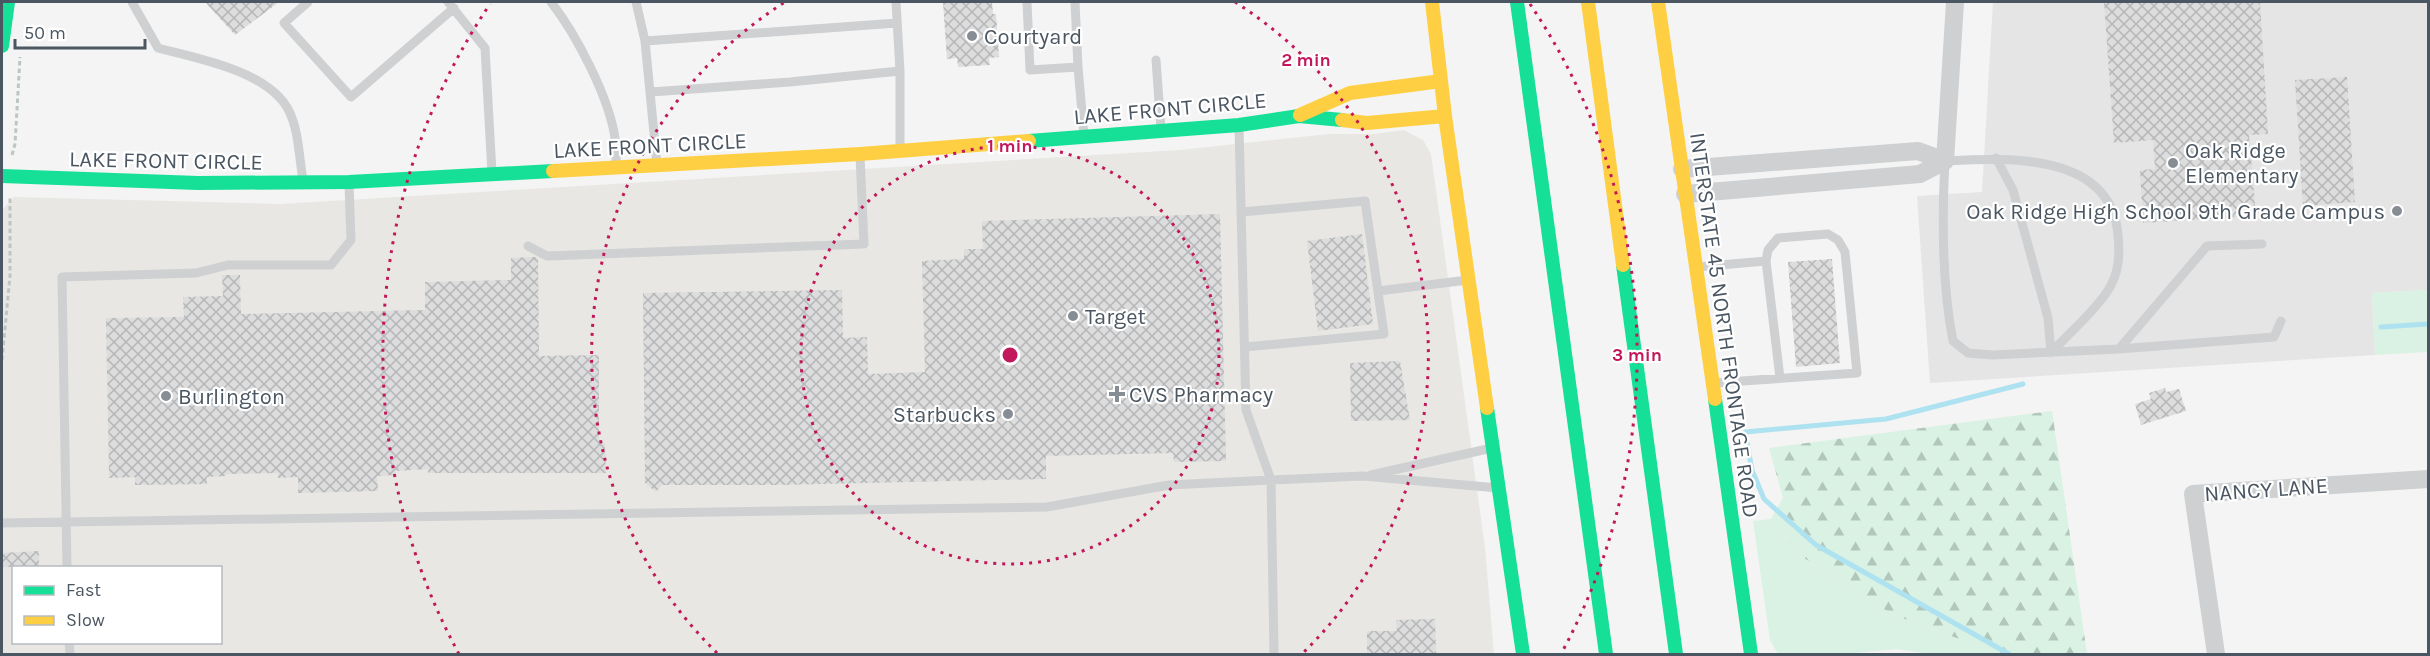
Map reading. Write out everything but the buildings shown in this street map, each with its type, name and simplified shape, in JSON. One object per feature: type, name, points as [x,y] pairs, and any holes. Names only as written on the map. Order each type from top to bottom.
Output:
[{"type":"main road","points":[[2,46],[8,2]]},
{"type":"main road","points":[[1431,2],[1445,116],[1495,447],[1523,654]]},
{"type":"main road","points":[[1517,2],[1606,654]]},
{"type":"main road","points":[[1588,2],[1676,654]]},
{"type":"main road","name":"INTERSTATE 45 NORTH FRONTAGE ROAD","points":[[1658,2],[1751,654]]},
{"type":"main road","name":"LAKE FRONT CIRCLE","points":[[1299,116],[1350,93],[1441,81]]},
{"type":"main road","name":"LAKE FRONT CIRCLE","points":[[2,176],[198,183],[349,182],[860,154],[1239,125],[1299,116],[1367,123],[1445,116]]},
{"type":"main road","points":[[1507,542],[1508,654]]},
{"type":"main road","points":[[1742,595],[1764,654]]},
{"type":"street","points":[[1945,160],[1954,2]]},
{"type":"street","points":[[1682,169],[1918,151],[1945,160]]},
{"type":"street","points":[[1685,194],[1920,174],[1945,160]]},
{"type":"street","name":"NANCY LANE","points":[[2216,654],[2193,494],[2428,479]]},
{"type":"lane","points":[[132,2],[158,48],[225,65],[264,83],[288,110],[295,131],[303,183]]},
{"type":"lane","points":[[308,2],[284,23],[351,97],[451,5],[485,48],[492,175]]},
{"type":"lane","points":[[551,2],[579,46],[604,102],[616,140],[616,168]]},
{"type":"lane","points":[[636,2],[645,41],[658,166]]},
{"type":"lane","points":[[896,2],[900,71],[900,151]]},
{"type":"lane","points":[[1027,2],[1030,70],[1078,67]]},
{"type":"lane","points":[[1075,2],[1084,138]]},
{"type":"lane","points":[[645,41],[897,23]]},
{"type":"lane","points":[[1156,60],[1161,131]]},
{"type":"lane","points":[[651,92],[900,71]]},
{"type":"lane","points":[[1239,125],[1246,410],[1271,480],[1274,654]]},
{"type":"lane","points":[[528,246],[547,256],[864,244],[860,154]]},
{"type":"lane","points":[[1996,158],[2013,190],[2048,318],[2051,353]]},
{"type":"lane","points":[[2051,353],[2108,291],[2120,260],[2118,227],[2107,200],[2088,180],[2061,168],[2030,160],[1996,158],[1945,160],[1943,203],[1948,319],[1953,341],[1968,353],[1992,355],[2051,353],[2274,337],[2281,321]]},
{"type":"lane","points":[[67,566],[62,277],[196,273],[228,265],[331,265],[351,240],[349,182]]},
{"type":"lane","points":[[1241,212],[1365,201],[1384,334],[1245,346]]},
{"type":"lane","points":[[1712,383],[1857,373],[1845,252],[1838,240],[1828,234],[1778,238],[1768,250],[1766,261],[1780,378]]},
{"type":"lane","points":[[2119,349],[2207,246],[2262,244]]},
{"type":"lane","points":[[1695,267],[1766,261]]},
{"type":"lane","points":[[1378,291],[1469,280]]},
{"type":"lane","points":[[1363,476],[1495,447]]},
{"type":"lane","points":[[2,523],[1047,507],[1168,485],[1363,476],[1500,489]]},
{"type":"shaded area","name":"Oak Ridge Elementary","points":[[1993,2],[2428,2],[2428,290],[2372,293],[2375,355],[1930,383],[1917,196],[1982,192]]},
{"type":"shaded area","points":[[1404,130],[1423,140],[1431,154],[1485,548],[1494,654],[2,654],[2,210],[14,197],[280,204],[1180,150],[1329,134],[1373,134]]},
{"type":"green space","points":[[2428,290],[2428,352],[2375,355],[2372,293]]},
{"type":"green space","points":[[2052,411],[2087,654],[2000,654],[1897,616],[1855,594],[1800,555],[1771,519],[1783,498],[1769,448]]},
{"type":"green space","points":[[1771,519],[1800,555],[1855,594],[1897,616],[2000,654],[1929,654],[1896,649],[1844,654],[1778,654],[1770,640],[1753,521]]},
{"type":"waterway","points":[[2381,327],[2428,324]]},
{"type":"waterway","points":[[2009,654],[1816,545],[1764,499],[1752,470],[1745,432],[1886,419],[2023,384]]},
{"type":"traffic: fast","points":[[2,46],[8,2]]},
{"type":"traffic: fast","points":[[1517,2],[1606,654]]},
{"type":"traffic: fast","points":[[1029,141],[1239,125],[1299,116],[1342,120]]},
{"type":"traffic: fast","points":[[2,176],[198,183],[349,182],[553,171]]},
{"type":"traffic: fast","points":[[1623,265],[1676,654]]},
{"type":"traffic: fast","points":[[1715,399],[1751,654]]},
{"type":"traffic: fast","points":[[1487,408],[1523,654]]},
{"type":"traffic: slow","points":[[1432,2],[1445,116],[1487,408]]},
{"type":"traffic: slow","points":[[1588,2],[1623,265]]},
{"type":"traffic: slow","points":[[1658,2],[1715,399]]},
{"type":"traffic: slow","points":[[1300,115],[1350,93],[1441,81]]},
{"type":"traffic: slow","points":[[1342,120],[1367,123],[1445,116]]},
{"type":"traffic: slow","points":[[553,171],[860,154],[1029,141]]},
{"type":"place","name":"Courtyard","points":[[972,36]]},
{"type":"place","name":"Oak Ridge Elementary","points":[[2173,163]]},
{"type":"place","name":"Oak Ridge High School 9th Grade Campus","points":[[2397,211]]},
{"type":"place","name":"Target","points":[[1073,316]]},
{"type":"place","name":"CVS Pharmacy","points":[[1117,394]]},
{"type":"place","name":"Burlington","points":[[166,396]]},
{"type":"place","name":"Starbucks","points":[[1008,414]]}]
